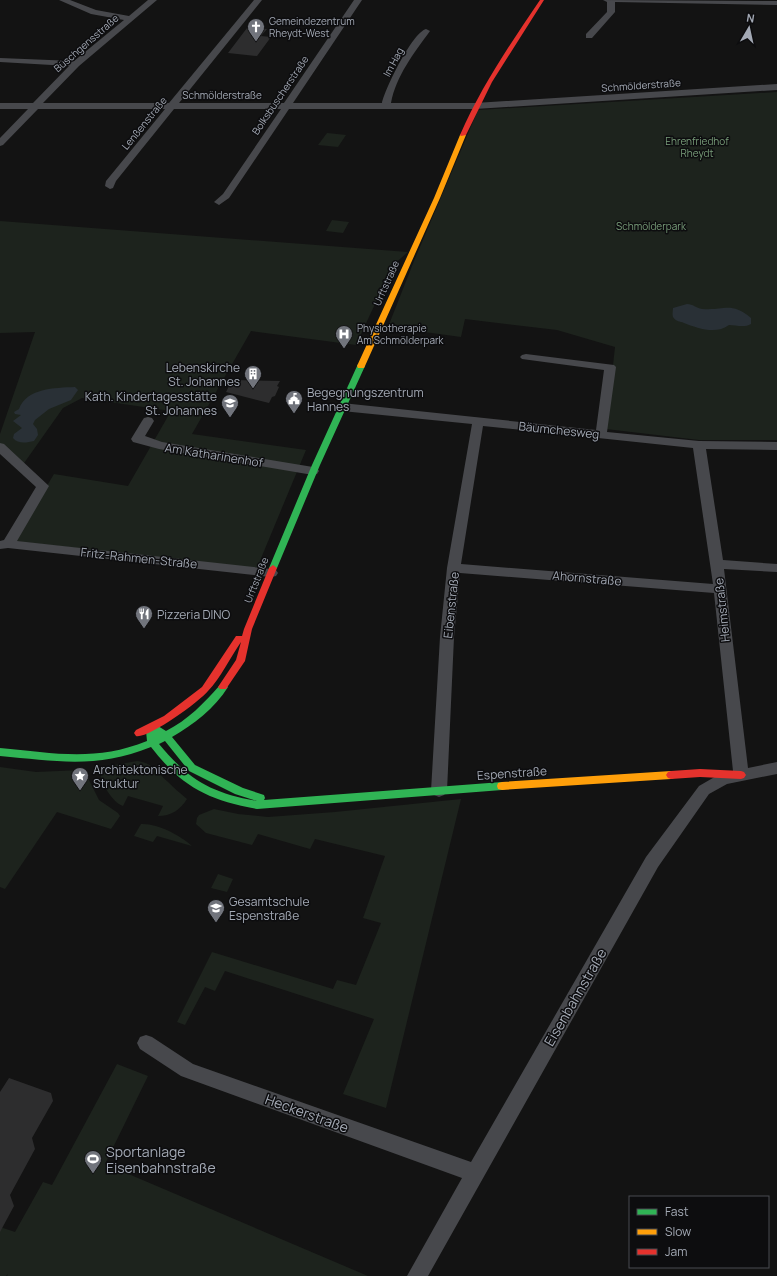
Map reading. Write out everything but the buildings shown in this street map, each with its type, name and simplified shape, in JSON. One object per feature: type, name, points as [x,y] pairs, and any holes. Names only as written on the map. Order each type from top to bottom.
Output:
[{"type":"street","points":[[63,0],[94,12],[130,19]]},
{"type":"street","name":"Büschgensstraße","points":[[0,143],[76,64],[154,0]]},
{"type":"street","name":"Lenßenstraße","points":[[110,186],[111,180],[258,0]]},
{"type":"street","name":"Bolksbuscherstraße","points":[[219,202],[226,196],[358,0]]},
{"type":"street","name":"Urftstraße","points":[[0,752],[77,760],[111,755],[166,736],[204,709],[220,693],[231,677],[247,642],[248,629],[313,471],[437,198],[475,106],[542,0]]},
{"type":"street","points":[[607,0],[776,4]]},
{"type":"street","points":[[589,36],[611,12],[611,0]]},
{"type":"street","name":"Im Hag","points":[[386,106],[387,96],[412,49],[426,31]]},
{"type":"street","points":[[0,60],[76,64]]},
{"type":"street","name":"Schmölderstraße","points":[[0,106],[475,106],[777,88]]},
{"type":"street","name":"Schmölderstraße","points":[[481,95],[492,102],[507,105]]},
{"type":"street","name":"Schmölderstraße","points":[[444,106],[464,117],[468,122]]},
{"type":"street","points":[[526,357],[610,367],[601,435]]},
{"type":"street","name":"Bäumchesweg","points":[[342,407],[699,445],[777,446]]},
{"type":"street","name":"Am Katharinenhof","points":[[148,421],[137,439],[146,440],[159,445],[313,471]]},
{"type":"street","name":"Eibenstraße","points":[[439,791],[447,636],[454,568],[478,421]]},
{"type":"street","name":"Heimstraße","points":[[699,445],[717,564],[741,775]]},
{"type":"street","name":"Fritz-Rahmen-Straße","points":[[0,447],[43,486],[4,545],[271,573]]},
{"type":"street","points":[[717,564],[777,568]]},
{"type":"street","name":"Ahornstraße","points":[[454,568],[720,589]]},
{"type":"street","name":"Urftstraße","points":[[131,736],[152,728],[167,719],[205,689],[235,643],[248,629]]},
{"type":"street","points":[[152,728],[150,735],[152,742]]},
{"type":"street","name":"Espenstraße","points":[[152,728],[166,736],[192,768],[239,791],[258,798],[285,803]]},
{"type":"street","name":"Espenstraße","points":[[152,742],[181,776],[194,786],[213,797],[232,802],[257,804],[614,778],[700,774],[741,775]]},
{"type":"street","name":"Urftstraße","points":[[30,755],[78,749]]},
{"type":"street","name":"Eisenbahnstraße","points":[[417,1276],[474,1173],[652,862],[704,790],[723,779],[777,768]]},
{"type":"street","name":"Heckerstraße","points":[[146,1043],[187,1070],[474,1173]]},
{"type":"green space","name":"Schmölderpark","points":[[777,92],[777,440],[699,440],[606,429],[615,347],[557,330],[465,319],[461,337],[388,327],[414,261],[478,110]]},
{"type":"green space","points":[[327,133],[346,135],[338,147],[318,145]]},
{"type":"green space","points":[[332,220],[349,222],[343,233],[326,231]]},
{"type":"green space","points":[[0,221],[408,252],[393,265],[356,345],[251,331],[192,434],[306,450],[257,568],[14,541],[54,474],[128,486],[171,411],[82,398],[63,408],[22,466],[0,446],[0,434],[35,332],[0,333]]},
{"type":"green space","points":[[137,761],[143,762],[154,768],[187,799],[178,809],[171,814],[158,816],[163,806],[128,796],[123,806],[111,797],[101,778],[100,774],[103,767]]},
{"type":"green space","points":[[0,767],[36,772],[81,770],[87,776],[99,800],[120,816],[111,829],[57,812],[5,889],[0,887]]},
{"type":"green space","points":[[461,799],[386,1108],[343,1094],[374,1019],[225,971],[215,991],[205,987],[185,1025],[177,1022],[212,952],[333,989],[337,980],[356,985],[381,923],[363,918],[385,856],[315,839],[310,849],[258,834],[252,845],[206,833],[196,824],[199,815],[214,809],[238,814],[268,817],[335,812]]},
{"type":"green space","points":[[141,824],[154,825],[168,830],[192,846],[157,836],[153,842],[134,836]]},
{"type":"green space","points":[[218,874],[233,879],[227,892],[211,888]]},
{"type":"green space","name":"Sportanlage Eisenbahnstraße","points":[[117,1064],[148,1076],[105,1164],[368,1276],[7,1276],[8,1274],[6,1276],[0,1276],[0,1227],[15,1232],[43,1182],[52,1185]]},
{"type":"shaded area","points":[[687,304],[702,309],[732,308],[751,318],[751,324],[743,326],[729,325],[718,330],[706,330],[675,320],[673,317],[673,308]]},
{"type":"shaded area","points":[[75,387],[78,390],[71,400],[49,409],[35,420],[33,424],[37,429],[38,435],[34,441],[22,442],[13,438],[14,434],[22,428],[13,421],[21,415],[15,414],[14,412],[19,409],[28,397],[42,390]]},
{"type":"traffic: fast","points":[[273,568],[316,465],[361,366]]},
{"type":"traffic: fast","points":[[0,752],[73,759],[116,755],[137,749],[157,741],[194,718],[223,687]]},
{"type":"traffic: fast","points":[[155,729],[166,736],[192,768],[239,791],[260,798]]},
{"type":"traffic: fast","points":[[151,731],[151,739],[166,758],[177,770],[199,787],[225,798],[257,805],[502,786]]},
{"type":"traffic: slow","points":[[361,366],[437,198],[463,135]]},
{"type":"traffic: slow","points":[[502,786],[671,775]]},
{"type":"traffic: jam","points":[[463,135],[489,82],[542,0]]},
{"type":"traffic: jam","points":[[223,687],[240,661],[248,629],[273,568]]},
{"type":"traffic: jam","points":[[139,733],[167,719],[205,689],[239,638]]},
{"type":"traffic: jam","points":[[671,775],[700,773],[741,775]]},
{"type":"place","name":"Gemeindezentrum Rheydt-West","points":[[256,42]]},
{"type":"place","name":"Physiotherapie Am Schmölderpark","points":[[344,349]]},
{"type":"place","name":"Lebenskirche St. Johannes","points":[[253,389]]},
{"type":"place","name":"Begegnungszentrum Hannes","points":[[294,414]]},
{"type":"place","name":"Kath. Kindertagesstätte St. Johannes","points":[[230,418]]},
{"type":"place","name":"Pizzeria DINO","points":[[144,629]]},
{"type":"place","name":"Architektonische Struktur","points":[[80,791]]},
{"type":"place","name":"Gesamtschule Espenstraße","points":[[216,923]]},
{"type":"place","name":"Sportanlage Eisenbahnstraße","points":[[93,1174]]},
{"type":"park label","name":"Ehrenfriedhof Rheydt","points":[[697,146]]}]
